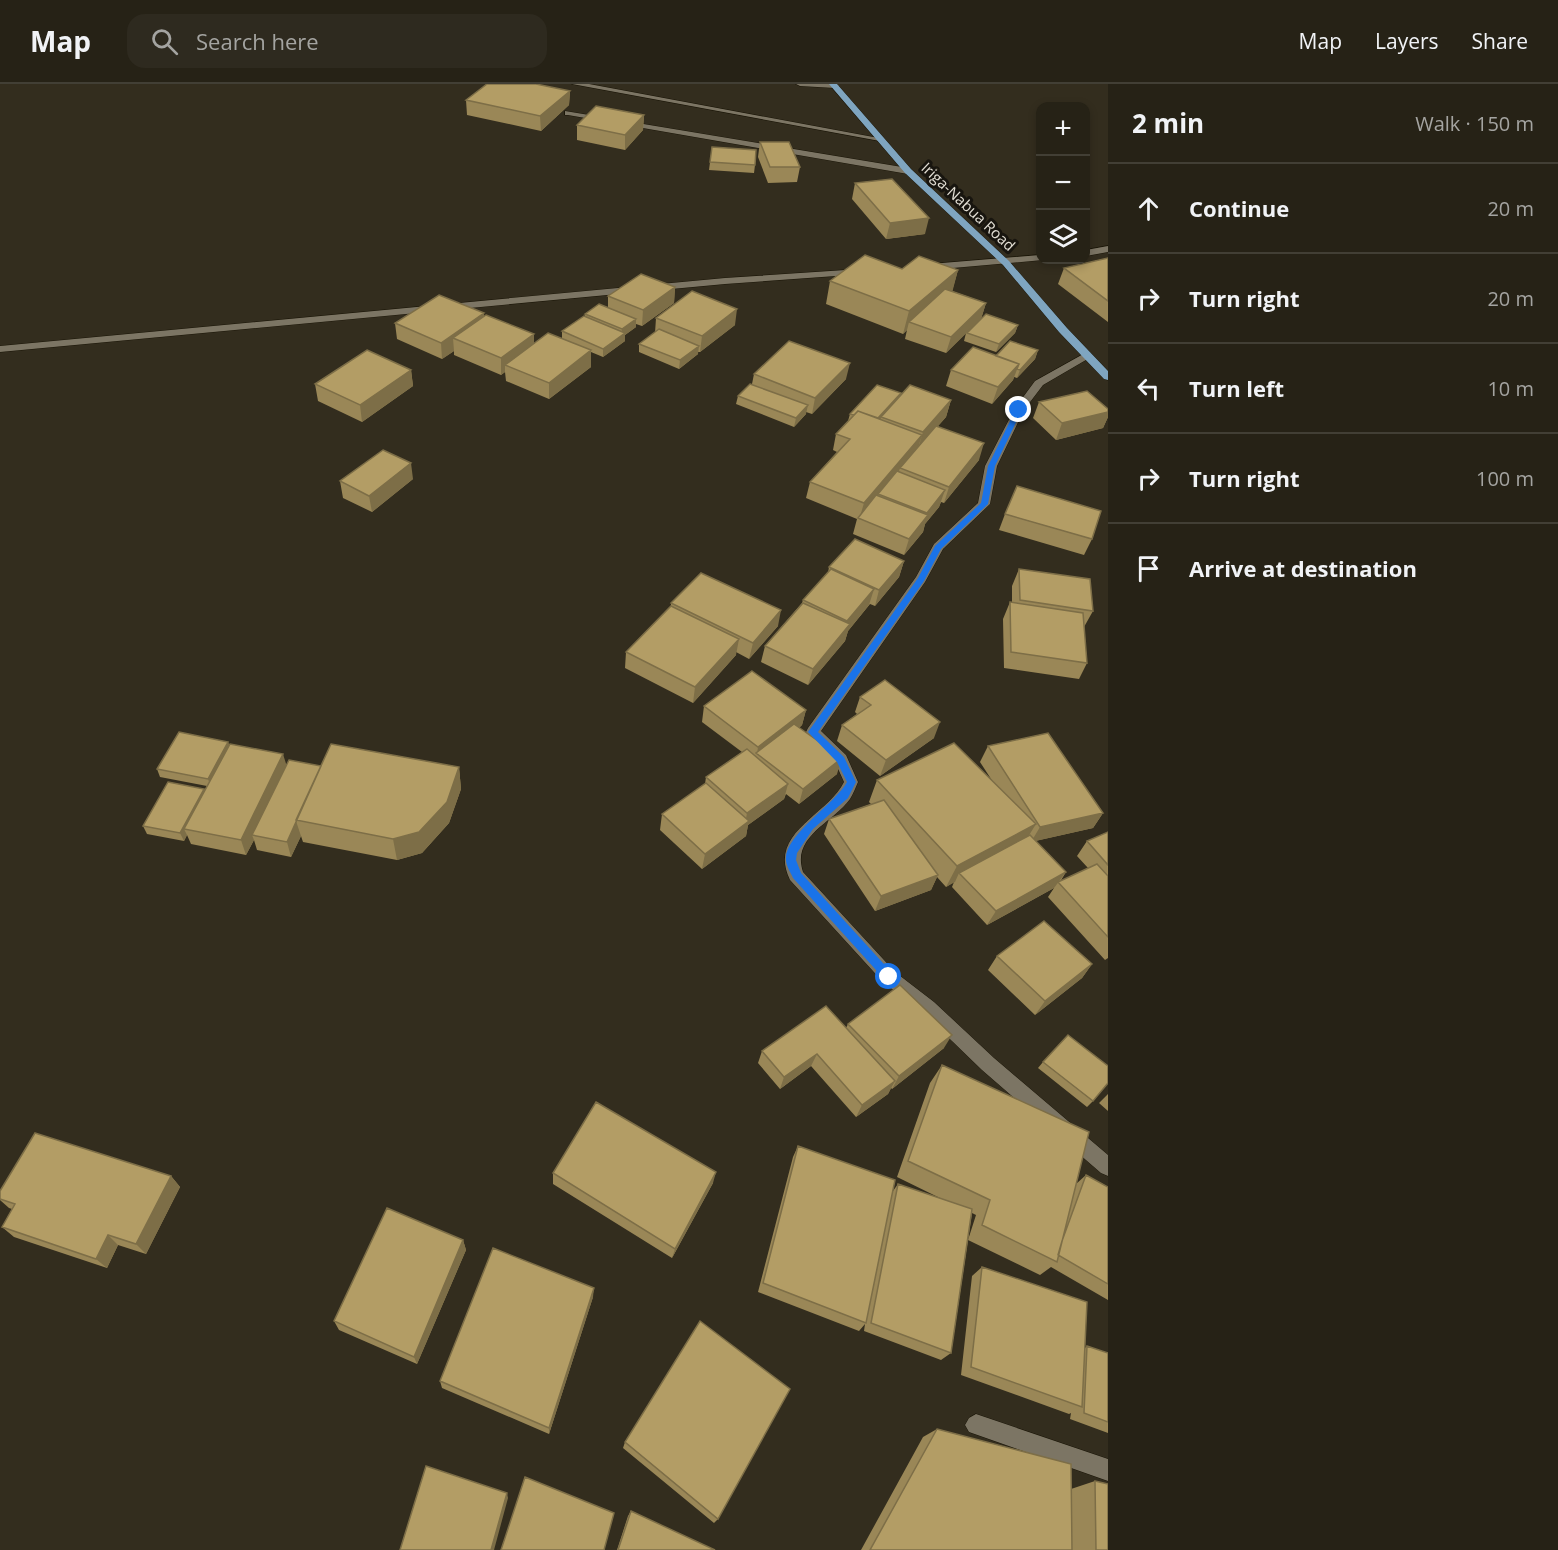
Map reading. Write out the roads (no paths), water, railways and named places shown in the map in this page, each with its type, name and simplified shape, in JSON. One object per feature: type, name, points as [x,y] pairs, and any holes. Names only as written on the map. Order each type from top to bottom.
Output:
[{"type":"main road","name":"Iriga-Nabua Road","points":[[834,85],[909,171],[1006,262],[1108,377]]},
{"type":"street","points":[[576,84],[880,139]]},
{"type":"street","points":[[800,84],[834,85]]},
{"type":"street","points":[[568,113],[909,171]]},
{"type":"street","points":[[1090,252],[1108,249]]},
{"type":"street","points":[[924,268],[1036,259]]},
{"type":"street","points":[[0,349],[724,281],[877,271]]},
{"type":"street","points":[[1087,355],[1039,383],[1019,410],[992,466],[984,504],[938,548],[915,589],[813,732],[841,759],[851,782],[844,796],[810,826],[792,852],[790,860],[796,875],[889,977],[928,1007],[988,1064],[1108,1167]]},
{"type":"street","points":[[976,1425],[1108,1470]]}]
